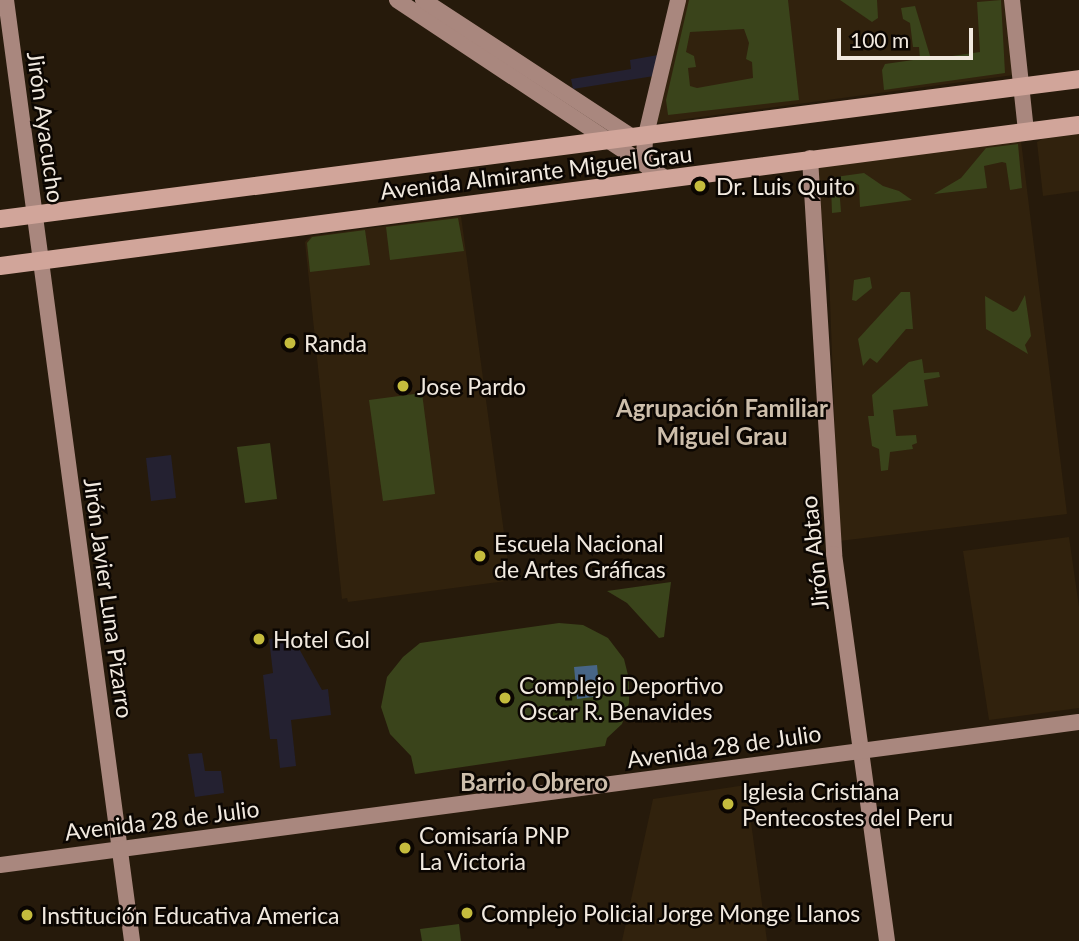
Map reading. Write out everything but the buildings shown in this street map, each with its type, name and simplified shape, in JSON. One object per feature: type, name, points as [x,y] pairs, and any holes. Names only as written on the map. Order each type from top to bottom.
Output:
[{"type":"main road","name":"Avenida Almirante Miguel Grau","points":[[0,219],[1021,89],[1079,79]]},
{"type":"main road","name":"Avenida Almirante Miguel Grau","points":[[0,266],[40,257],[657,174],[810,158],[1026,128],[1079,125]]},
{"type":"street","name":"Jirón Ayacucho","points":[[6,0],[40,257]]},
{"type":"street","points":[[397,0],[657,174]]},
{"type":"street","points":[[423,0],[558,89],[641,137]]},
{"type":"street","points":[[657,174],[644,155],[641,137],[678,0]]},
{"type":"street","points":[[1012,0],[1026,128]]},
{"type":"street","points":[[549,103],[558,89]]},
{"type":"street","name":"Jirón Abtao","points":[[810,158],[834,554],[887,941]]},
{"type":"street","name":"Jirón Javier Luna Pizarro","points":[[40,257],[132,941]]},
{"type":"street","name":"Avenida 28 de Julio","points":[[0,864],[1079,722]]},
{"type":"shaded area","points":[[684,0],[1005,0],[1014,75],[656,123]]},
{"type":"shaded area","points":[[658,55],[654,76],[573,89],[571,79],[631,69],[630,60]]},
{"type":"shaded area","points":[[1079,134],[1079,191],[1043,196],[1037,142]]},
{"type":"shaded area","points":[[1021,141],[1067,514],[839,541],[829,274],[814,165]]},
{"type":"shaded area","name":"Jose Pardo","points":[[461,216],[510,577],[506,581],[348,602],[347,598],[342,599],[305,242],[311,236]]},
{"type":"shaded area","points":[[171,455],[176,498],[151,501],[146,458]]},
{"type":"shaded area","points":[[1069,537],[1079,607],[1079,708],[989,720],[963,551]]},
{"type":"shaded area","points":[[292,636],[322,690],[328,689],[331,715],[291,720],[296,766],[280,768],[277,739],[270,739],[263,675],[273,673],[269,639]]},
{"type":"shaded area","points":[[202,753],[205,771],[221,771],[224,793],[195,797],[188,754]]},
{"type":"shaded area","points":[[746,785],[767,941],[622,941],[653,799]]},
{"type":"green space","points":[[689,0],[788,0],[799,100],[668,115],[666,100]],"holes":[[[744,29],[749,43],[746,59],[752,62],[753,78],[697,88],[690,86],[688,68],[696,67],[694,56],[686,52],[690,32]]]},
{"type":"green space","points":[[840,0],[877,0],[878,18],[872,22]]},
{"type":"green space","points":[[1001,0],[1005,73],[884,90],[882,70],[885,64],[920,59],[919,47],[913,47],[910,23],[903,19],[901,8],[915,6],[931,59],[980,52],[977,2]]},
{"type":"green space","points":[[1018,144],[1022,188],[1010,190],[1006,163],[1002,162],[984,166],[987,188],[934,194],[961,178],[986,148]]},
{"type":"green space","points":[[864,173],[912,200],[860,207],[859,185],[855,183],[839,186],[841,212],[832,213],[831,186],[835,177]]},
{"type":"green space","points":[[458,218],[464,251],[390,260],[386,227]]},
{"type":"green space","points":[[365,230],[370,265],[310,272],[307,243],[312,237]]},
{"type":"green space","points":[[870,277],[872,288],[856,301],[852,300],[854,280]]},
{"type":"green space","points":[[901,292],[910,292],[913,329],[906,329],[877,363],[870,358],[863,366],[858,339]]},
{"type":"green space","points":[[1025,295],[1031,336],[1025,345],[1028,354],[986,329],[985,296],[1013,312],[1017,310]]},
{"type":"green space","points":[[922,359],[924,373],[939,372],[940,377],[924,380],[928,406],[893,410],[896,436],[916,435],[917,443],[912,445],[913,449],[890,452],[888,470],[881,471],[879,449],[872,446],[868,416],[874,416],[872,395],[909,362]]},
{"type":"green space","points":[[422,393],[435,494],[383,501],[369,400]]},
{"type":"green space","points":[[270,443],[277,499],[245,503],[237,447]]},
{"type":"green space","points":[[671,582],[664,637],[659,638],[627,603],[607,591]]},
{"type":"green space","name":"Complejo Deportivo Oscar R. Benavides","points":[[559,623],[583,625],[608,638],[624,659],[629,679],[629,703],[622,724],[607,738],[605,746],[415,774],[411,756],[390,734],[381,707],[387,677],[403,657],[420,643]]},
{"type":"green space","points":[[459,924],[461,941],[422,941],[420,929]]},
{"type":"water","points":[[597,665],[600,696],[577,699],[574,667]]},
{"type":"place","name":"Dr. Luis Quito","points":[[700,186]]},
{"type":"place","name":"Randa","points":[[290,343]]},
{"type":"place","name":"Jose Pardo","points":[[403,386]]},
{"type":"place","name":"Escuela Nacional de Artes Gráficas","points":[[480,556]]},
{"type":"place","name":"Hotel Gol","points":[[259,639]]},
{"type":"place","name":"Complejo Deportivo Oscar R. Benavides","points":[[505,698]]},
{"type":"place","name":"Iglesia Cristiana Pentecostes del Peru","points":[[728,804]]},
{"type":"place","name":"Comisaría PNP La Victoria","points":[[405,848]]},
{"type":"place","name":"Complejo Policial Jorge Monge Llanos","points":[[467,913]]},
{"type":"place","name":"Institución Educativa America","points":[[27,915]]},
{"type":"district","name":"Agrupación Familiar Miguel Grau","points":[[722,422]]},
{"type":"district","name":"Barrio Obrero","points":[[534,782]]}]
